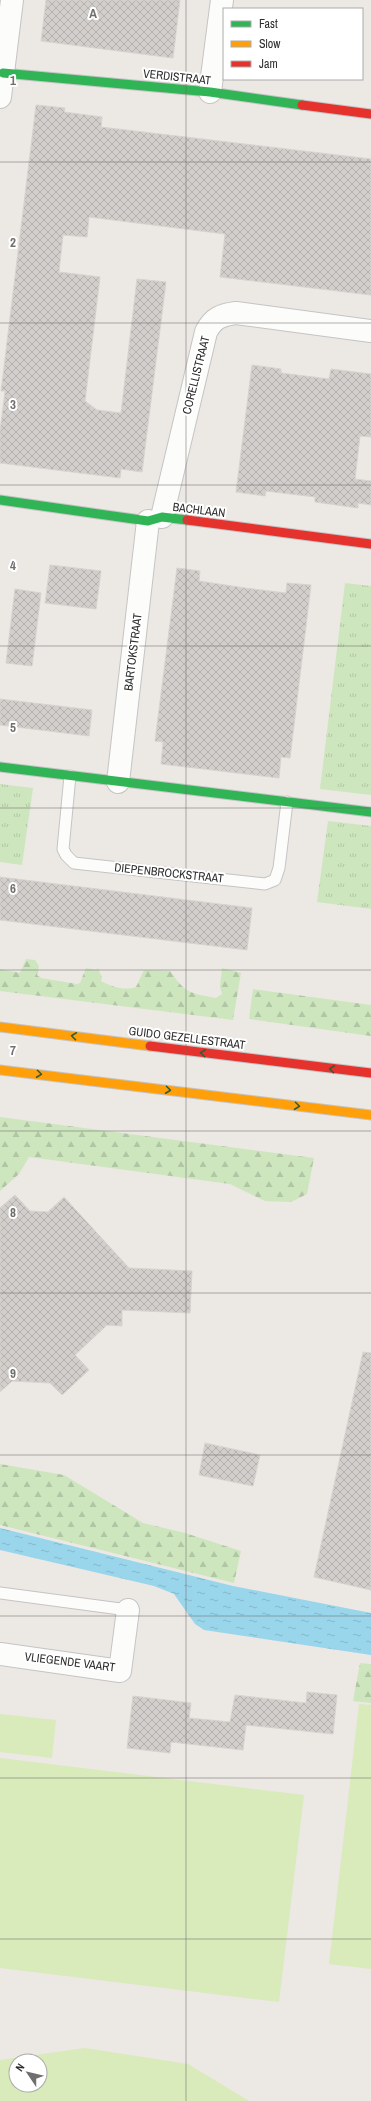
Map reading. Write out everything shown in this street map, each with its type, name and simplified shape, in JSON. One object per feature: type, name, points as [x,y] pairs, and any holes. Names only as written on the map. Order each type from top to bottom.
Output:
[{"type":"street","points":[[0,97],[12,0]]},
{"type":"street","points":[[210,92],[222,0]]},
{"type":"street","name":"VERDISTRAAT","points":[[3,73],[210,92],[371,114]]},
{"type":"street","name":"CORELLISTRAAT","points":[[155,519],[206,332],[212,321],[224,314],[236,313],[371,331]]},
{"type":"street","name":"BACHLAAN","points":[[0,500],[371,544]]},
{"type":"street","name":"BARTOKSTRAAT","points":[[118,782],[155,519]]},
{"type":"street","points":[[0,767],[371,812]]},
{"type":"street","name":"GUIDO GEZELLESTRAAT","points":[[0,1027],[371,1074]]},
{"type":"street","points":[[0,1070],[371,1115]]},
{"type":"street","name":"VLIEGENDE VAART","points":[[0,1654],[120,1670],[128,1610]]},
{"type":"lane","name":"DIEPENBROCKSTRAAT","points":[[70,776],[63,849],[66,855],[74,863],[265,884],[275,880],[279,868],[287,802]]},
{"type":"lane","name":"VLIEGENDE VAART","points":[[0,1593],[128,1610]]},
{"type":"green space","points":[[345,583],[371,586],[371,795],[320,789]]},
{"type":"green space","points":[[0,784],[33,788],[22,865],[0,862]]},
{"type":"green space","points":[[328,821],[371,826],[371,909],[317,902]]},
{"type":"green space","points":[[26,959],[35,960],[39,966],[37,975],[41,978],[77,984],[80,983],[86,968],[96,970],[98,968],[102,978],[101,981],[114,987],[128,989],[136,987],[144,970],[170,971],[180,984],[189,991],[216,998],[222,994],[220,987],[222,968],[241,973],[233,1020],[0,991],[0,969],[20,973]]},
{"type":"green space","points":[[253,989],[371,1005],[371,1036],[249,1019]]},
{"type":"green space","points":[[0,1117],[314,1158],[307,1194],[291,1202],[265,1201],[230,1184],[29,1157],[19,1174],[0,1191]]},
{"type":"green space","points":[[0,1464],[64,1475],[143,1523],[185,1533],[241,1551],[234,1583],[0,1525]]},
{"type":"green space","points":[[360,1663],[371,1664],[371,1703],[353,1701]]},
{"type":"green space","points":[[359,1704],[371,1705],[371,1969],[329,1964]]},
{"type":"green space","points":[[0,1714],[56,1720],[52,1758],[0,1752]]},
{"type":"green space","points":[[0,1758],[304,1795],[279,2002],[0,1968]]},
{"type":"green space","points":[[85,2048],[188,2064],[249,2101],[0,2101],[0,2060],[8,2059],[8,2093],[48,2093],[48,2053]]},
{"type":"water","points":[[0,1528],[233,1586],[371,1613],[371,1655],[204,1630],[195,1624],[174,1594],[154,1586],[0,1550]]},
{"type":"building","points":[[46,0],[180,0],[173,58],[41,41]]},
{"type":"building","points":[[36,105],[65,108],[64,112],[102,117],[101,127],[371,159],[371,295],[220,277],[225,234],[89,217],[87,237],[63,235],[59,272],[100,277],[85,401],[97,410],[121,413],[137,279],[166,282],[142,472],[121,469],[120,478],[0,463],[0,431],[5,391],[1,391]]},
{"type":"building","points":[[252,365],[281,369],[281,373],[329,379],[331,369],[371,374],[371,437],[360,436],[355,479],[371,481],[371,505],[358,503],[358,508],[315,502],[315,497],[266,491],[265,496],[236,492]]},
{"type":"building","points":[[50,565],[101,571],[96,609],[45,603]]},
{"type":"building","points":[[177,568],[200,571],[199,581],[245,588],[286,593],[287,583],[311,585],[290,758],[281,757],[279,778],[161,764],[163,742],[155,741]]},
{"type":"building","points":[[15,589],[41,593],[32,666],[6,663]]},
{"type":"building","points":[[0,699],[92,710],[89,736],[0,725]]},
{"type":"building","points":[[0,877],[252,908],[247,950],[0,920]]},
{"type":"building","points":[[15,1195],[30,1211],[48,1212],[64,1197],[129,1268],[192,1271],[190,1313],[122,1310],[122,1326],[107,1325],[75,1355],[89,1370],[62,1395],[50,1383],[12,1381],[0,1392],[0,1208]]},
{"type":"building","points":[[363,1352],[371,1353],[371,1590],[314,1577]]},
{"type":"building","points":[[205,1443],[260,1455],[253,1486],[199,1475]]},
{"type":"building","points":[[307,1692],[337,1695],[333,1734],[246,1725],[243,1750],[171,1742],[170,1753],[127,1748],[133,1696],[191,1703],[189,1718],[230,1722],[235,1695],[306,1703]]},
{"type":"traffic: fast","points":[[3,73],[210,92],[302,105]]},
{"type":"traffic: fast","points":[[0,500],[148,521],[162,517],[187,520]]},
{"type":"traffic: fast","points":[[0,767],[371,812]]},
{"type":"traffic: slow","points":[[0,1027],[150,1046]]},
{"type":"traffic: slow","points":[[0,1070],[371,1115]]},
{"type":"traffic: jam","points":[[302,105],[371,114]]},
{"type":"traffic: jam","points":[[187,520],[371,544]]},
{"type":"traffic: jam","points":[[150,1046],[371,1073]]}]
